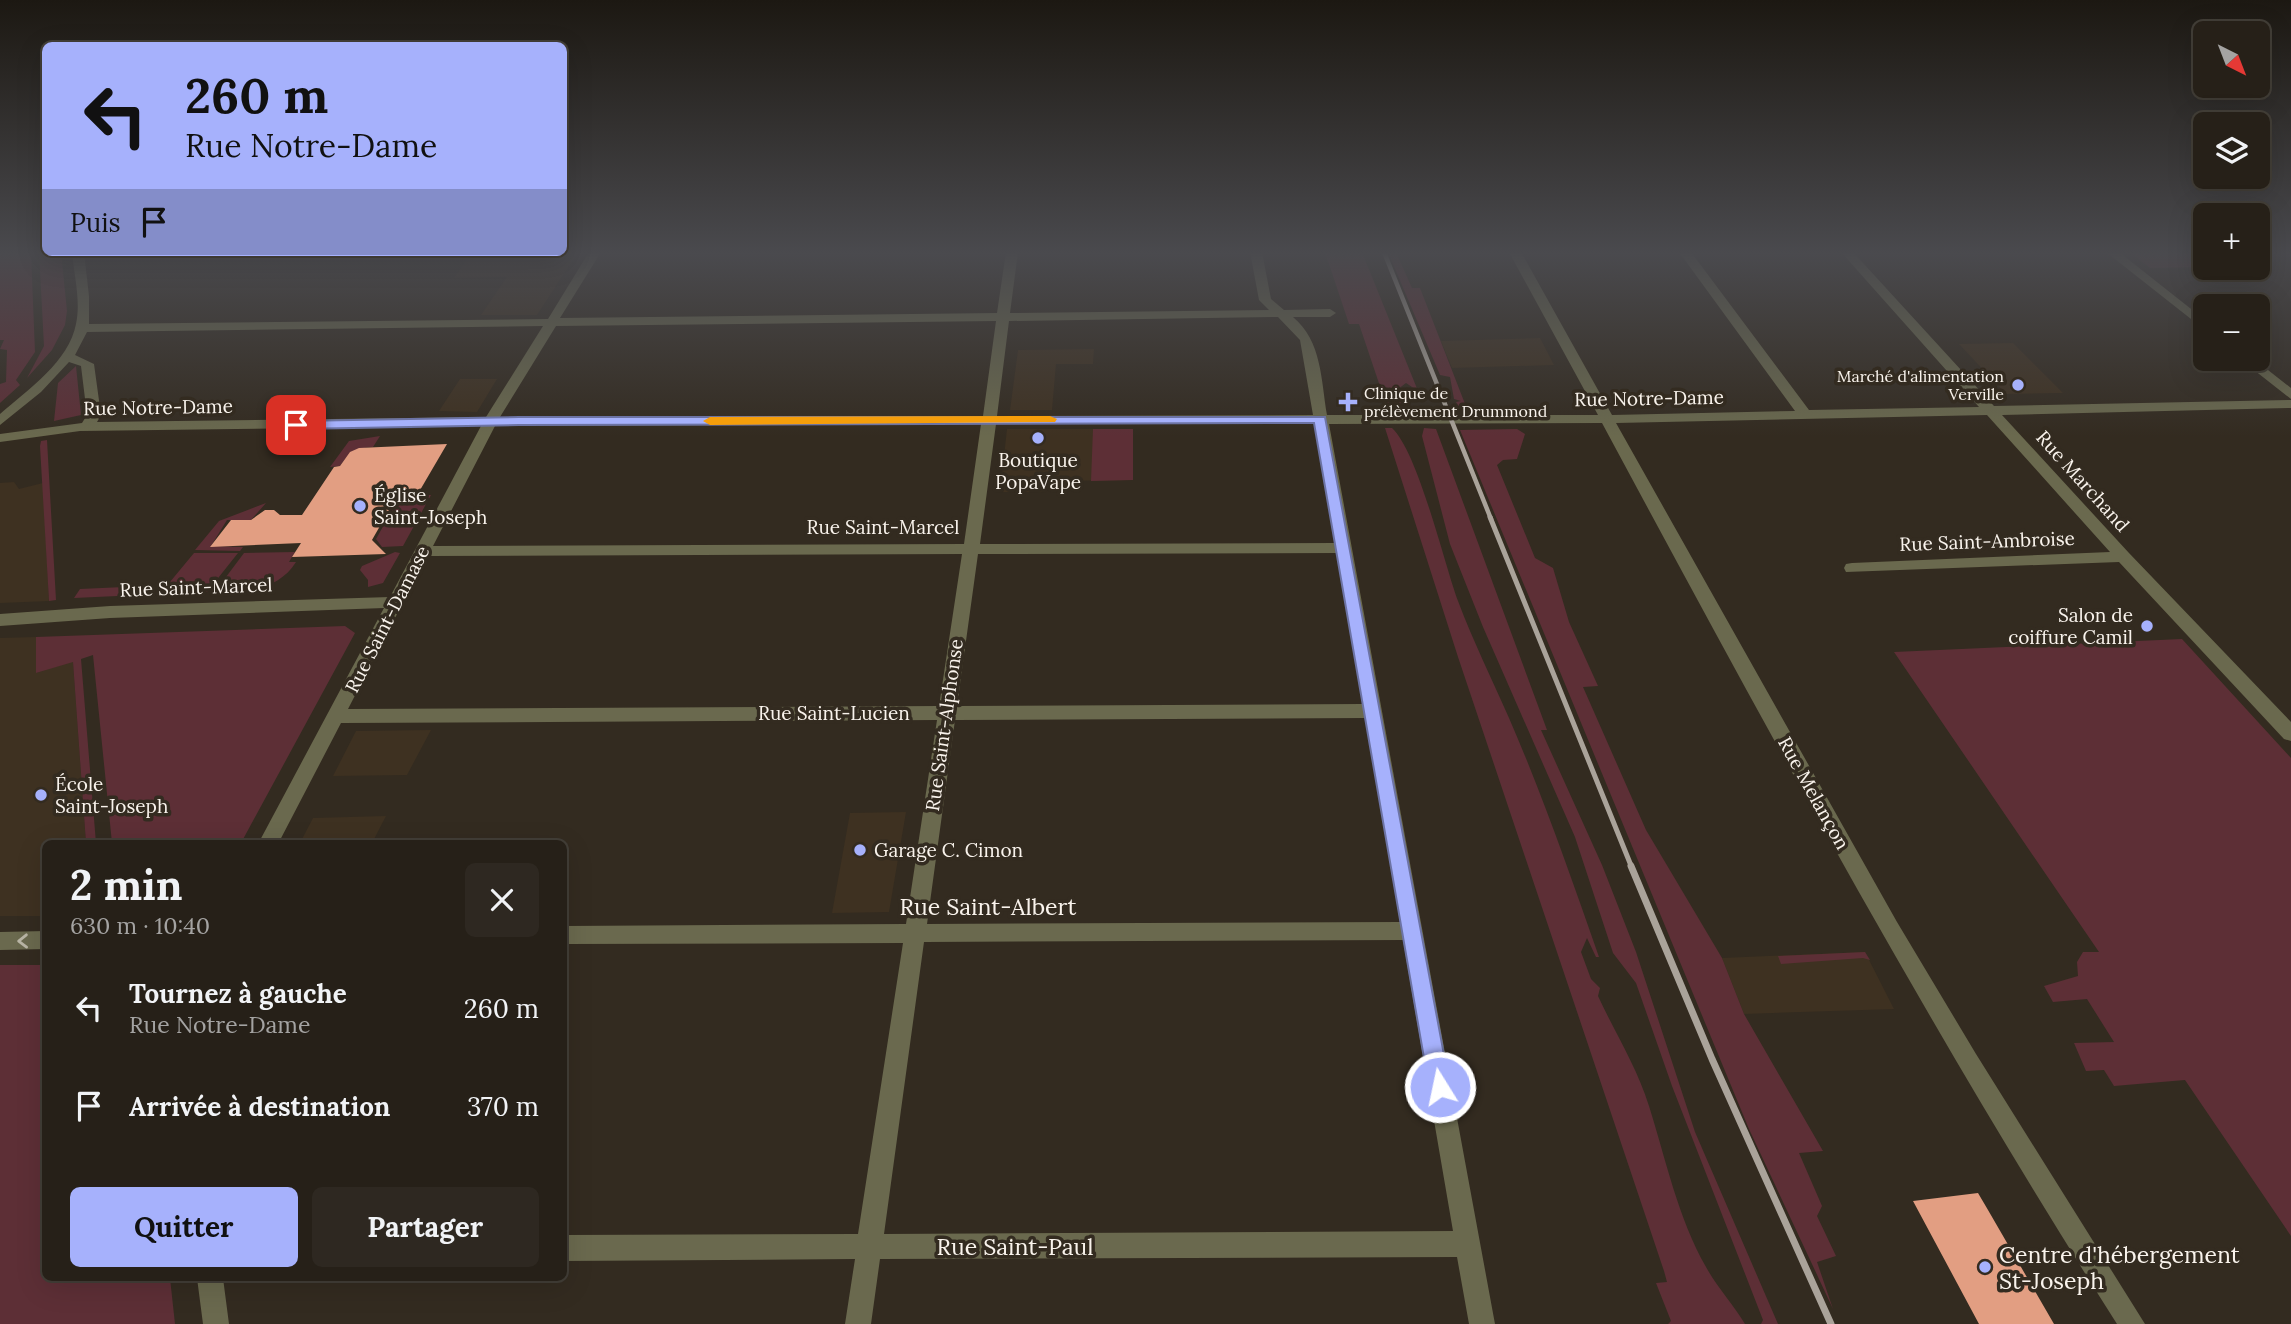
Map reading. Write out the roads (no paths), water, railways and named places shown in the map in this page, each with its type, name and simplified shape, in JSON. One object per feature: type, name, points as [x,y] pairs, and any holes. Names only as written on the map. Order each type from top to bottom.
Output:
[{"type":"street","points":[[0,421],[40,384],[65,356],[82,328],[84,314]]},
{"type":"street","name":"Rue Saint-Damase","points":[[270,840],[490,422],[556,314]]},
{"type":"street","points":[[82,328],[1208,314]]},
{"type":"street","points":[[1282,314],[1302,331],[1307,340],[1482,1324]]},
{"type":"street","name":"Rue Melançon","points":[[1549,314],[1939,1014],[2031,1168],[2132,1324]]},
{"type":"street","points":[[1731,314],[1805,414]]},
{"type":"street","name":"Rue Marchand","points":[[1904,314],[2123,557],[2291,734]]},
{"type":"street","name":"Rue Saint-Alphonse","points":[[858,1324],[1004,316]]},
{"type":"street","points":[[65,356],[87,364],[94,415],[87,427]]},
{"type":"street","points":[[2261,371],[2291,395]]},
{"type":"street","name":"Rue Notre-Dame","points":[[0,438],[87,427],[989,419],[1607,419],[2291,404]]},
{"type":"street","name":"Rue Saint-Marcel","points":[[422,551],[1345,548]]},
{"type":"street","name":"Rue Saint-Ambroise","points":[[1852,568],[2123,557]]},
{"type":"street","name":"Rue Saint-Marcel","points":[[0,621],[110,612],[395,602]]},
{"type":"street","name":"Rue Saint-Lucien","points":[[337,716],[1373,711]]},
{"type":"street","name":"Rue Saint-Albert","points":[[567,935],[1412,931]]},
{"type":"street","points":[[0,941],[42,940]]},
{"type":"street","name":"Rue Saint-Paul","points":[[567,1248],[1467,1244]]},
{"type":"street","points":[[210,1281],[216,1324]]},
{"type":"railway","points":[[1409,314],[1491,519]]},
{"type":"railway","points":[[1490,517],[1632,868]]},
{"type":"railway","points":[[1631,866],[1712,1059],[1831,1324]]},
{"type":"place","name":"Marché d'alimentation Verville","points":[[2018,385]]},
{"type":"place","name":"Clinique de prélèvement Drummond","points":[[1348,402]]},
{"type":"place","name":"Boutique PopaVape","points":[[1038,438]]},
{"type":"place","name":"Église Saint-Joseph","points":[[360,506]]},
{"type":"place","name":"Salon de coiffure Camil","points":[[2147,626]]},
{"type":"place","name":"École Saint-Joseph","points":[[41,795]]},
{"type":"place","name":"Garage C. Cimon","points":[[860,850]]},
{"type":"place","name":"Centre d'hébergement St-Joseph","points":[[1985,1267]]}]
